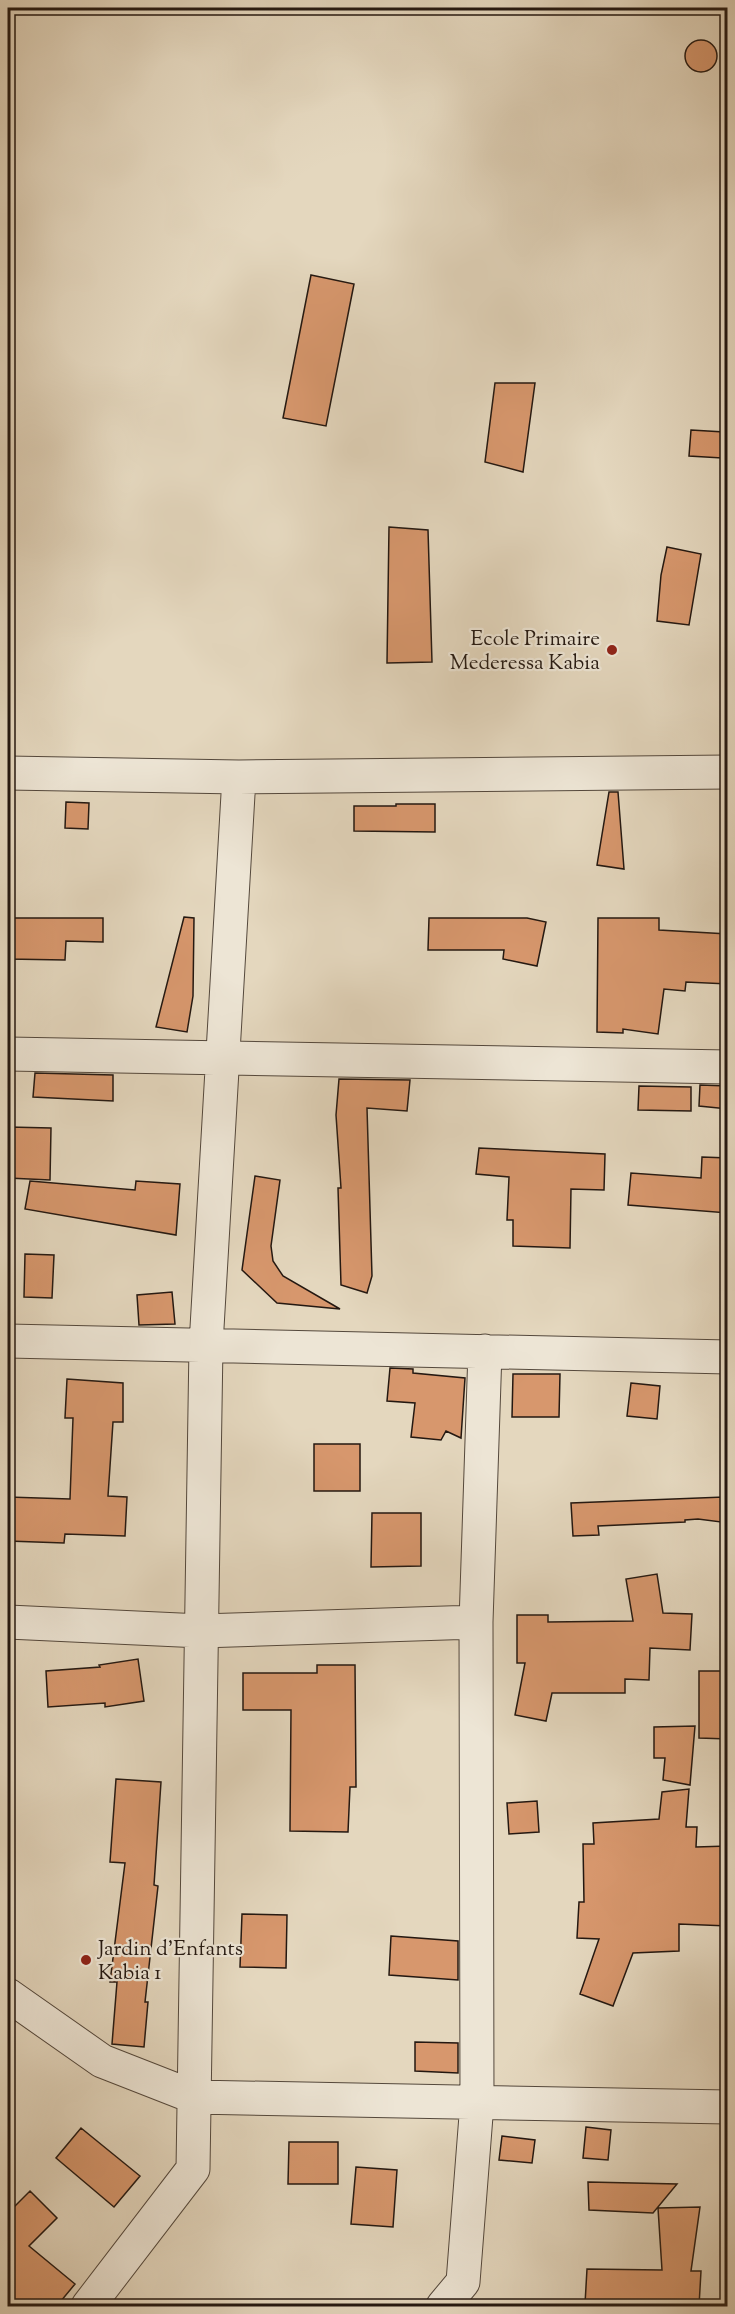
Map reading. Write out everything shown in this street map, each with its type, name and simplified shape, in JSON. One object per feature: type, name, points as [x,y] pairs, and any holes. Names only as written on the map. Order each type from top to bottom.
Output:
[{"type":"street","points":[[8,773],[239,777],[728,772]]},
{"type":"street","points":[[88,2307],[193,2169],[206,1345],[239,777]]},
{"type":"street","points":[[8,1054],[728,1067]]},
{"type":"street","points":[[8,1341],[728,1356]]},
{"type":"street","points":[[443,2307],[463,2282],[477,2103],[476,1622],[485,1351]]},
{"type":"street","points":[[8,1622],[201,1632],[476,1622]]},
{"type":"street","points":[[8,1995],[102,2061],[194,2097],[728,2108]]},
{"type":"building","points":[[701,40],[712,45],[717,56],[712,67],[701,72],[690,67],[685,56],[690,45]]},
{"type":"building","points":[[311,275],[354,284],[326,426],[283,418]]},
{"type":"building","points":[[495,383],[535,383],[523,472],[485,462]]},
{"type":"building","points":[[691,430],[724,432],[722,458],[689,456]]},
{"type":"building","points":[[389,527],[428,530],[432,662],[387,663]]},
{"type":"building","points":[[667,547],[701,554],[689,625],[657,621],[661,575]]},
{"type":"building","points":[[609,792],[618,792],[624,869],[597,865]]},
{"type":"building","points":[[66,802],[89,803],[88,829],[65,828]]},
{"type":"building","points":[[396,804],[435,804],[435,832],[354,831],[354,806],[396,806]]},
{"type":"building","points":[[184,917],[194,918],[193,996],[187,1032],[156,1027]]},
{"type":"building","points":[[8,918],[103,918],[103,942],[66,941],[65,960],[8,959]]},
{"type":"building","points":[[429,918],[527,918],[546,922],[537,966],[503,959],[504,950],[428,950]]},
{"type":"building","points":[[598,918],[659,918],[659,930],[728,934],[728,984],[686,982],[685,991],[664,989],[658,1034],[623,1029],[623,1033],[597,1032]]},
{"type":"building","points":[[35,1073],[113,1075],[113,1101],[33,1097]]},
{"type":"building","points":[[339,1079],[410,1080],[407,1111],[367,1108],[372,1276],[367,1293],[341,1285],[338,1188],[341,1188],[336,1115]]},
{"type":"building","points":[[700,1085],[728,1086],[728,1109],[699,1106]]},
{"type":"building","points":[[639,1086],[691,1087],[691,1111],[638,1110]]},
{"type":"building","points":[[8,1127],[51,1128],[50,1180],[8,1178]]},
{"type":"building","points":[[479,1148],[605,1154],[604,1190],[571,1189],[570,1248],[513,1246],[513,1220],[507,1220],[509,1177],[476,1174]]},
{"type":"building","points":[[702,1157],[728,1158],[728,1213],[628,1205],[631,1173],[701,1178]]},
{"type":"building","points":[[255,1176],[280,1180],[271,1246],[273,1261],[283,1276],[340,1309],[277,1303],[242,1270]]},
{"type":"building","points":[[30,1181],[135,1190],[136,1181],[180,1184],[176,1235],[25,1209]]},
{"type":"building","points":[[25,1254],[54,1255],[52,1298],[24,1297]]},
{"type":"building","points":[[172,1292],[175,1324],[139,1325],[137,1295]]},
{"type":"building","points":[[390,1368],[413,1369],[413,1373],[465,1378],[461,1438],[446,1431],[441,1440],[411,1437],[415,1403],[387,1401]]},
{"type":"building","points":[[513,1374],[560,1374],[559,1417],[512,1417]]},
{"type":"building","points":[[67,1379],[123,1383],[123,1422],[113,1422],[108,1496],[127,1497],[125,1536],[65,1534],[64,1543],[8,1541],[8,1497],[70,1499],[73,1418],[65,1418]]},
{"type":"building","points":[[631,1383],[660,1386],[657,1419],[627,1416]]},
{"type":"building","points":[[314,1444],[360,1444],[360,1491],[314,1491]]},
{"type":"building","points":[[724,1497],[721,1522],[698,1519],[685,1520],[685,1522],[598,1526],[599,1535],[573,1536],[571,1503]]},
{"type":"building","points":[[372,1513],[421,1513],[421,1566],[371,1567]]},
{"type":"building","points":[[657,1574],[663,1613],[692,1614],[690,1650],[650,1648],[649,1680],[625,1679],[625,1693],[552,1693],[546,1721],[515,1715],[525,1663],[517,1663],[517,1615],[548,1615],[548,1622],[633,1621],[626,1579]]},
{"type":"building","points":[[138,1659],[144,1701],[105,1707],[105,1703],[48,1707],[46,1671],[100,1667],[99,1665]]},
{"type":"building","points":[[317,1665],[355,1665],[356,1787],[350,1787],[348,1832],[290,1831],[291,1710],[243,1710],[243,1673],[317,1673]]},
{"type":"building","points":[[699,1671],[728,1671],[728,1739],[699,1738]]},
{"type":"building","points":[[695,1726],[690,1785],[663,1780],[665,1758],[654,1758],[654,1727]]},
{"type":"building","points":[[116,1779],[161,1782],[154,1885],[158,1886],[145,2002],[148,2002],[144,2047],[112,2044],[117,1982],[110,1982],[125,1863],[110,1862]]},
{"type":"building","points":[[689,1789],[686,1827],[697,1827],[696,1847],[728,1846],[728,1926],[679,1924],[679,1951],[633,1953],[613,2006],[580,1994],[599,1939],[577,1938],[579,1902],[584,1902],[583,1844],[594,1844],[593,1823],[659,1819],[662,1792]]},
{"type":"building","points":[[537,1801],[539,1832],[509,1834],[507,1803]]},
{"type":"building","points":[[242,1914],[287,1915],[286,1968],[240,1967]]},
{"type":"building","points":[[391,1936],[458,1941],[458,1980],[389,1975]]},
{"type":"building","points":[[415,2042],[458,2043],[458,2073],[415,2071]]},
{"type":"building","points":[[586,2127],[611,2130],[608,2160],[583,2158]]},
{"type":"building","points":[[81,2128],[140,2176],[114,2207],[56,2158]]},
{"type":"building","points":[[502,2136],[535,2140],[532,2163],[499,2160]]},
{"type":"building","points":[[289,2142],[338,2142],[338,2184],[288,2184]]},
{"type":"building","points":[[356,2167],[397,2170],[393,2227],[351,2224]]},
{"type":"building","points":[[588,2182],[677,2184],[653,2213],[589,2210]]},
{"type":"building","points":[[30,2191],[57,2218],[29,2246],[75,2284],[56,2307],[8,2307],[8,2213]]},
{"type":"building","points":[[700,2207],[691,2271],[701,2271],[699,2306],[585,2304],[587,2269],[662,2270],[658,2208]]},
{"type":"place","name":"Ecole Primaire Mederessa Kabia","points":[[612,650]]},
{"type":"place","name":"Jardin d'Enfants Kabia 1","points":[[86,1960]]}]
